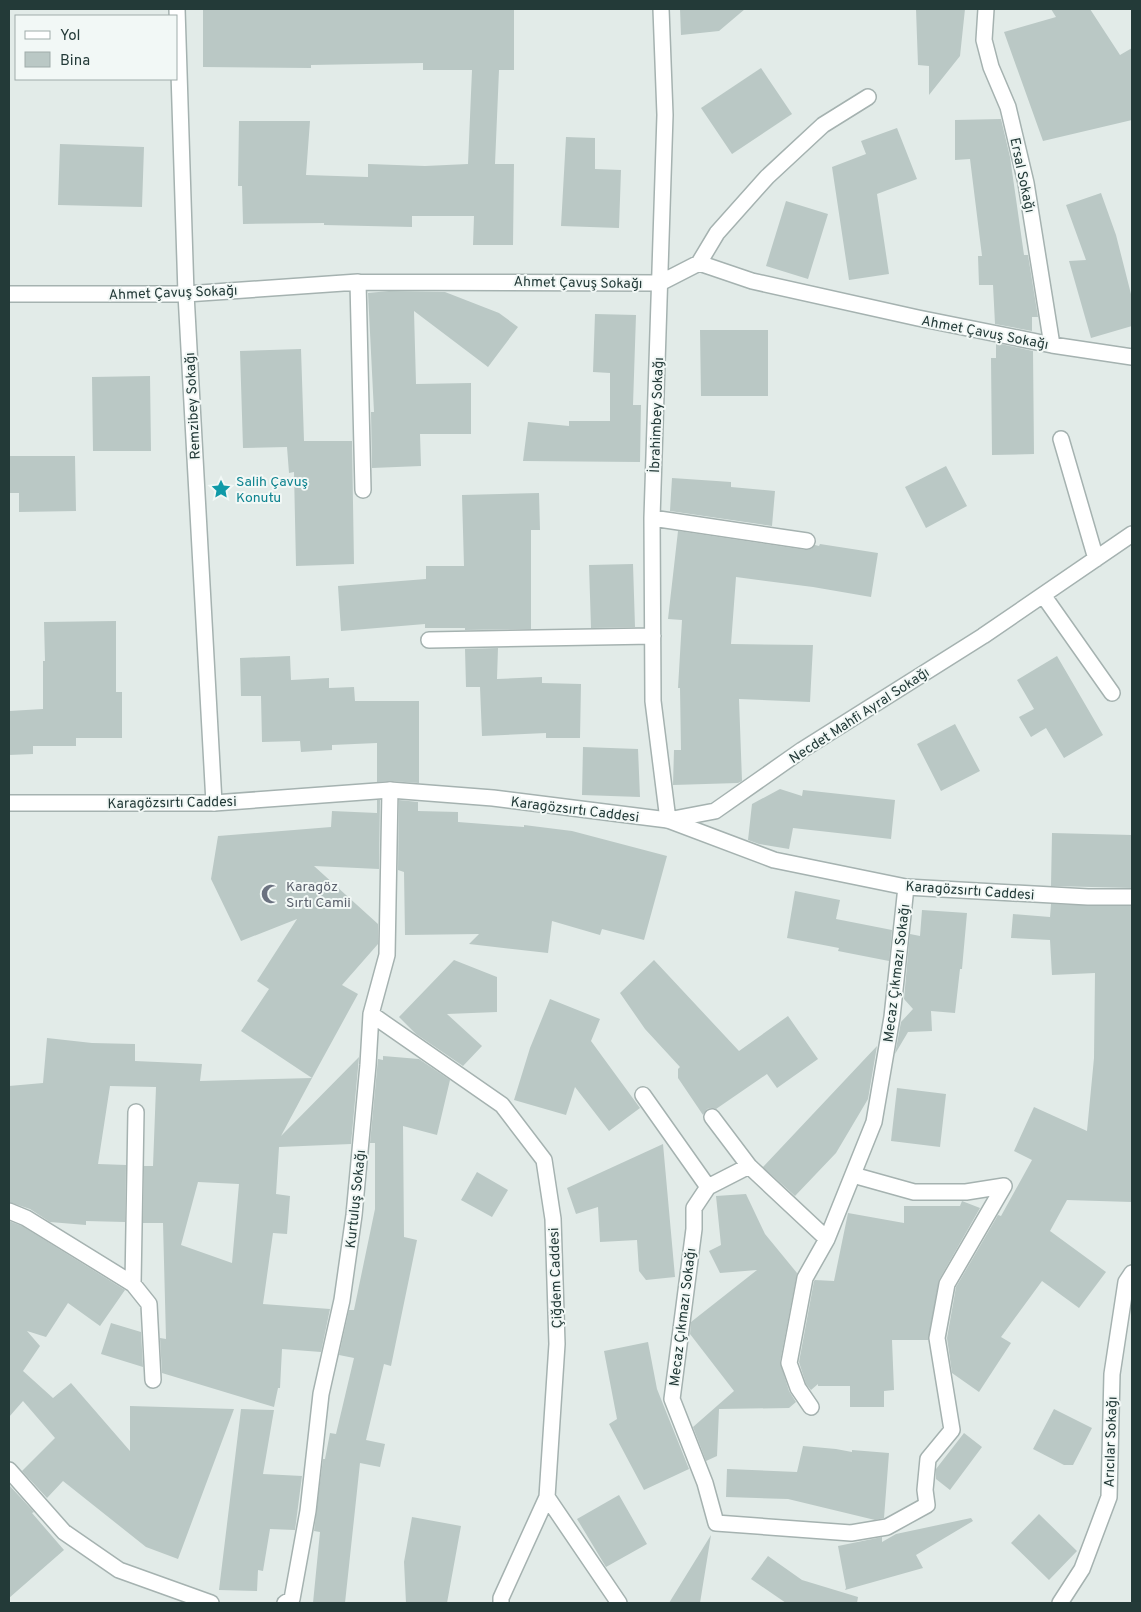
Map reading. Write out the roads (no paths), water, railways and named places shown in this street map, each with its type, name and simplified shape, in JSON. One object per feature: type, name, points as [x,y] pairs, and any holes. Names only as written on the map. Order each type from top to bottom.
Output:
[{"type":"street","name":"İbrahimbey Sokağı","points":[[661,9],[665,115],[652,518],[653,701],[668,820]]},
{"type":"street","name":"Ersal Sokağı","points":[[986,9],[984,40],[991,67],[1008,107],[1026,183],[1052,345]]},
{"type":"street","name":"Remzibey Sokağı","points":[[178,41],[186,294],[214,803]]},
{"type":"street","points":[[699,264],[717,233],[767,177],[823,125],[868,97]]},
{"type":"street","name":"Ahmet Çavuş Sokağı","points":[[9,294],[186,294],[358,282],[660,283],[699,264],[752,281],[918,318],[1052,345],[1132,357]]},
{"type":"street","points":[[358,282],[364,490]]},
{"type":"street","points":[[1061,439],[1096,559]]},
{"type":"street","points":[[652,518],[807,540]]},
{"type":"street","name":"Necdet Mahfi Ayral Sokağı","points":[[668,820],[715,811],[802,750],[984,636],[1132,534]]},
{"type":"street","points":[[1044,594],[1112,693]]},
{"type":"street","points":[[429,640],[653,636]]},
{"type":"street","name":"Karagözsırtı Caddesi","points":[[9,803],[214,803],[390,790],[493,798],[668,820],[774,860],[906,887],[1088,897],[1132,897]]},
{"type":"street","name":"Kurtuluş Sokağı","points":[[286,1603],[292,1599],[308,1511],[321,1394],[342,1300],[354,1215],[371,1014],[387,955],[390,790]]},
{"type":"street","name":"Mecaz Çıkmazı Sokağı","points":[[811,1407],[798,1388],[789,1363],[805,1278],[827,1239],[874,1122],[892,1017],[906,887]]},
{"type":"street","name":"Çiğdem Caddesi","points":[[371,1014],[502,1105],[544,1160],[553,1219],[557,1344],[547,1497]]},
{"type":"street","points":[[644,1095],[708,1187]]},
{"type":"street","points":[[132,1284],[136,1112]]},
{"type":"street","points":[[712,1118],[749,1166],[827,1239]]},
{"type":"street","name":"Mecaz Çıkmazı Sokağı","points":[[749,1166],[708,1187],[694,1208],[694,1229],[672,1400],[705,1483],[716,1523],[851,1533],[887,1527],[927,1505],[925,1490],[928,1460],[952,1430],[937,1338],[948,1284],[1004,1186],[966,1192],[914,1192],[853,1175]]},
{"type":"street","points":[[9,1211],[26,1218],[132,1284],[149,1304],[153,1380]]},
{"type":"street","name":"Arıcılar Sokağı","points":[[1060,1603],[1082,1568],[1109,1497],[1112,1374],[1126,1282],[1132,1273]]},
{"type":"street","points":[[9,1470],[64,1532],[119,1570],[211,1603]]},
{"type":"street","points":[[501,1603],[501,1598],[547,1497]]},
{"type":"street","points":[[547,1497],[619,1603]]},
{"type":"place","name":"Salih Çavuş Konutu","points":[[221,489]]},
{"type":"place","name":"Karagöz Sırtı Camii","points":[[271,894]]}]
